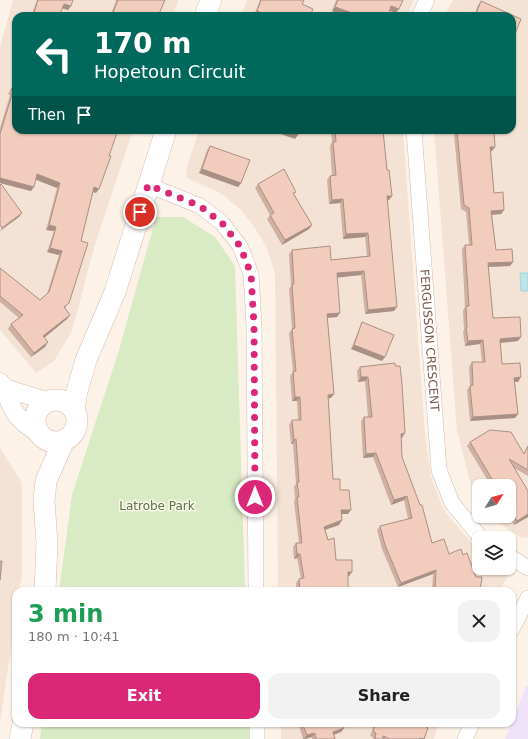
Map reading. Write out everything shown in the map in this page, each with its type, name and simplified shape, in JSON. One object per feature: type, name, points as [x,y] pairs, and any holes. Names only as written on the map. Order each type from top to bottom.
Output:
[{"type":"main road","points":[[206,12],[211,0]]},
{"type":"main road","points":[[74,409],[77,390],[86,360],[115,292],[165,134]]},
{"type":"main road","points":[[46,481],[42,465],[41,435],[35,419],[37,412],[50,400],[71,374],[86,360]]},
{"type":"main road","points":[[41,435],[57,442],[64,440],[74,432],[77,425],[77,416],[74,409],[65,401],[50,400]]},
{"type":"main road","points":[[45,587],[47,543],[44,501],[46,481],[64,440]]},
{"type":"main road","points":[[20,739],[22,727]]},
{"type":"street","points":[[421,12],[427,0]]},
{"type":"street","name":"FERGUSSON CRESCENT","points":[[414,134],[439,470],[452,503],[475,531]]},
{"type":"street","points":[[148,185],[200,206],[222,223],[240,246],[251,274],[254,325],[256,587]]},
{"type":"street","points":[[2,385],[50,400]]},
{"type":"street","points":[[2,385],[14,412],[24,423],[41,435]]},
{"type":"street","points":[[516,560],[528,568]]},
{"type":"street","points":[[516,621],[528,598]]},
{"type":"street","points":[[257,727],[257,739]]},
{"type":"street","points":[[465,739],[470,727]]},
{"type":"shaded area","points":[[13,0],[179,0],[174,12],[12,12],[12,134],[132,134],[94,248],[72,331],[54,361],[36,373],[0,330],[0,47]]},
{"type":"shaded area","points":[[247,0],[414,0],[409,12],[242,12]]},
{"type":"shaded area","points":[[453,0],[528,0],[528,537],[522,538],[516,534],[516,531],[511,531],[498,523],[516,523],[516,479],[472,479],[472,488],[457,431],[434,134],[516,134],[516,12],[446,12]]},
{"type":"shaded area","points":[[198,134],[403,134],[425,434],[431,477],[445,512],[472,543],[472,575],[508,575],[501,587],[278,587],[275,273],[266,246],[253,225],[241,210],[222,194],[187,178],[186,170]]},
{"type":"shaded area","points":[[0,448],[22,483],[22,574],[20,587],[12,587],[12,641],[0,722]]},
{"type":"shaded area","points":[[526,686],[528,686],[528,739],[505,739],[510,727],[516,727],[516,711]]},
{"type":"shaded area","points":[[281,727],[438,727],[434,739],[281,739]]},
{"type":"green space","name":"Latrobe Park","points":[[156,217],[183,217],[215,237],[235,266],[245,587],[60,587],[72,495],[119,350]]},
{"type":"green space","points":[[42,727],[249,727],[249,739],[40,739]]},
{"type":"water","points":[[520,273],[528,273],[528,291],[521,291]]},
{"type":"building","points":[[38,0],[73,0],[71,6],[64,4],[61,12],[34,12]]},
{"type":"building","points":[[118,0],[165,0],[160,12],[113,12]]},
{"type":"building","points":[[261,0],[304,0],[302,4],[313,9],[312,12],[257,11]]},
{"type":"building","points":[[338,0],[403,0],[399,9],[391,6],[389,12],[349,12],[335,7]]},
{"type":"building","points":[[481,1],[505,12],[477,12]]},
{"type":"building","points":[[516,17],[521,19],[516,31]]},
{"type":"building","points":[[12,94],[12,134],[117,134],[109,156],[111,156],[99,189],[94,187],[81,241],[88,243],[69,303],[64,307],[70,315],[43,336],[48,342],[34,353],[11,324],[23,315],[0,296],[0,268],[40,300],[49,292],[62,251],[50,248],[56,227],[49,225],[60,183],[37,174],[34,187],[0,178],[0,134]]},
{"type":"building","points":[[335,134],[383,134],[387,170],[389,170],[392,196],[387,196],[397,307],[368,310],[364,271],[337,273],[340,313],[327,314],[334,394],[328,395],[333,479],[340,479],[340,490],[349,490],[351,510],[341,510],[342,520],[324,527],[328,540],[334,538],[336,560],[352,560],[352,572],[348,572],[348,587],[300,587],[299,579],[304,578],[300,554],[297,554],[296,543],[302,543],[297,497],[299,497],[297,482],[299,482],[296,439],[294,440],[292,420],[301,420],[300,397],[295,397],[293,371],[296,371],[292,329],[295,328],[292,284],[294,284],[292,250],[330,246],[331,260],[370,256],[368,233],[346,234],[343,199],[332,200],[330,176],[336,175],[333,142],[336,142]]},
{"type":"building","points":[[457,134],[494,134],[495,147],[490,147],[494,193],[503,192],[504,210],[491,211],[496,250],[512,249],[513,262],[488,263],[493,318],[520,317],[521,337],[500,339],[502,364],[520,363],[521,377],[514,378],[518,414],[473,417],[470,386],[473,385],[472,362],[485,362],[483,340],[468,341],[466,328],[466,306],[469,306],[465,245],[472,245],[469,208],[464,205]]},
{"type":"building","points":[[210,146],[250,160],[241,183],[202,169]]},
{"type":"building","points":[[284,169],[296,192],[293,193],[312,225],[285,240],[270,215],[274,213],[258,184]]},
{"type":"building","points":[[1,184],[22,213],[2,228],[0,225]]},
{"type":"building","points":[[362,322],[394,335],[385,357],[354,345]]},
{"type":"building","points":[[395,363],[395,366],[400,366],[405,433],[401,434],[402,457],[420,505],[422,505],[432,543],[444,539],[449,554],[461,549],[463,555],[467,553],[472,566],[472,575],[482,577],[481,587],[435,587],[436,570],[401,583],[385,545],[380,526],[412,518],[407,496],[394,500],[376,453],[366,454],[364,417],[372,417],[368,377],[361,377],[360,367]]},
{"type":"building","points":[[490,430],[511,432],[524,454],[528,446],[528,470],[509,459],[528,491],[528,514],[517,521],[516,479],[492,479],[470,442]]},
{"type":"building","points":[[0,561],[2,561],[0,580]]},
{"type":"building","points":[[304,727],[344,728],[333,732],[335,739],[316,739],[315,733],[307,735]]},
{"type":"building","points":[[374,727],[428,728],[424,739],[390,739],[383,736],[383,739],[375,739],[376,733],[373,731]]},
{"type":"route","points":[[140,212],[148,185],[200,206],[222,223],[240,246],[251,274],[254,325],[255,497]]}]
